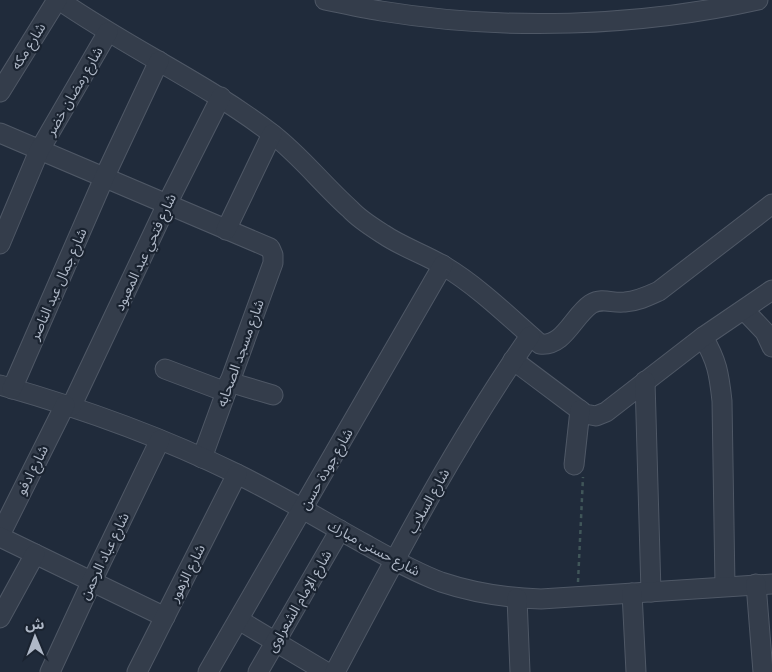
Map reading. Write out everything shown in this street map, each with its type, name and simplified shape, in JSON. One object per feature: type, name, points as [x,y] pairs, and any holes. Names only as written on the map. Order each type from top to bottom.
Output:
[{"type":"street","points":[[58,0],[108,32],[221,97],[272,134],[350,210],[385,236],[443,265],[468,282],[540,344],[549,345],[557,341],[591,304],[606,300],[623,303],[640,300],[659,291],[772,204]]},
{"type":"street","name":"شارع مكه","points":[[0,92],[58,0]]},
{"type":"street","points":[[325,0],[382,11],[438,18],[541,23],[611,20],[676,7],[758,0]]},
{"type":"street","name":"شارع رمضان خضر","points":[[0,244],[39,151],[108,32]]},
{"type":"street","name":"شارع جمال عبد الناصر","points":[[6,387],[159,61]]},
{"type":"street","name":"شارع فتحي عبد المعبود","points":[[68,406],[221,97]]},
{"type":"street","points":[[0,133],[226,230],[272,134]]},
{"type":"street","name":"شارع مسجد الصحابه","points":[[202,458],[273,264],[273,255],[270,248],[226,230]]},
{"type":"street","name":"شارع جودة حسن","points":[[208,672],[443,265]]},
{"type":"street","points":[[513,360],[585,414],[596,416],[606,412],[703,337],[772,290]]},
{"type":"street","points":[[744,310],[765,332],[772,347]]},
{"type":"street","name":"شارع السلاب","points":[[335,672],[394,560],[472,424],[530,336]]},
{"type":"street","points":[[703,337],[713,355],[719,373],[721,392],[725,586]]},
{"type":"street","points":[[165,369],[228,387],[273,395]]},
{"type":"street","points":[[645,381],[651,592]]},
{"type":"street","name":"شارع حسنى مبارك","points":[[6,387],[68,406],[160,440],[202,458],[303,509],[394,560],[439,581],[478,593],[541,599],[764,584]]},
{"type":"street","name":"شارع ادفو","points":[[0,536],[68,406]]},
{"type":"street","points":[[574,465],[580,410]]},
{"type":"street","name":"شارع عباد الرحمن","points":[[50,672],[160,440]]},
{"type":"street","name":"شارع الزهور","points":[[137,672],[237,474]]},
{"type":"street","name":"شارع الإمام الشعراوى","points":[[258,672],[340,530]]},
{"type":"street","points":[[0,536],[165,617]]},
{"type":"street","points":[[0,618],[35,554]]},
{"type":"street","points":[[763,672],[764,584]]},
{"type":"street","points":[[632,593],[636,672]]},
{"type":"street","points":[[517,598],[520,672]]},
{"type":"street","points":[[239,620],[326,672]]},
{"type":"path","points":[[574,465],[583,468],[577,597]]}]
